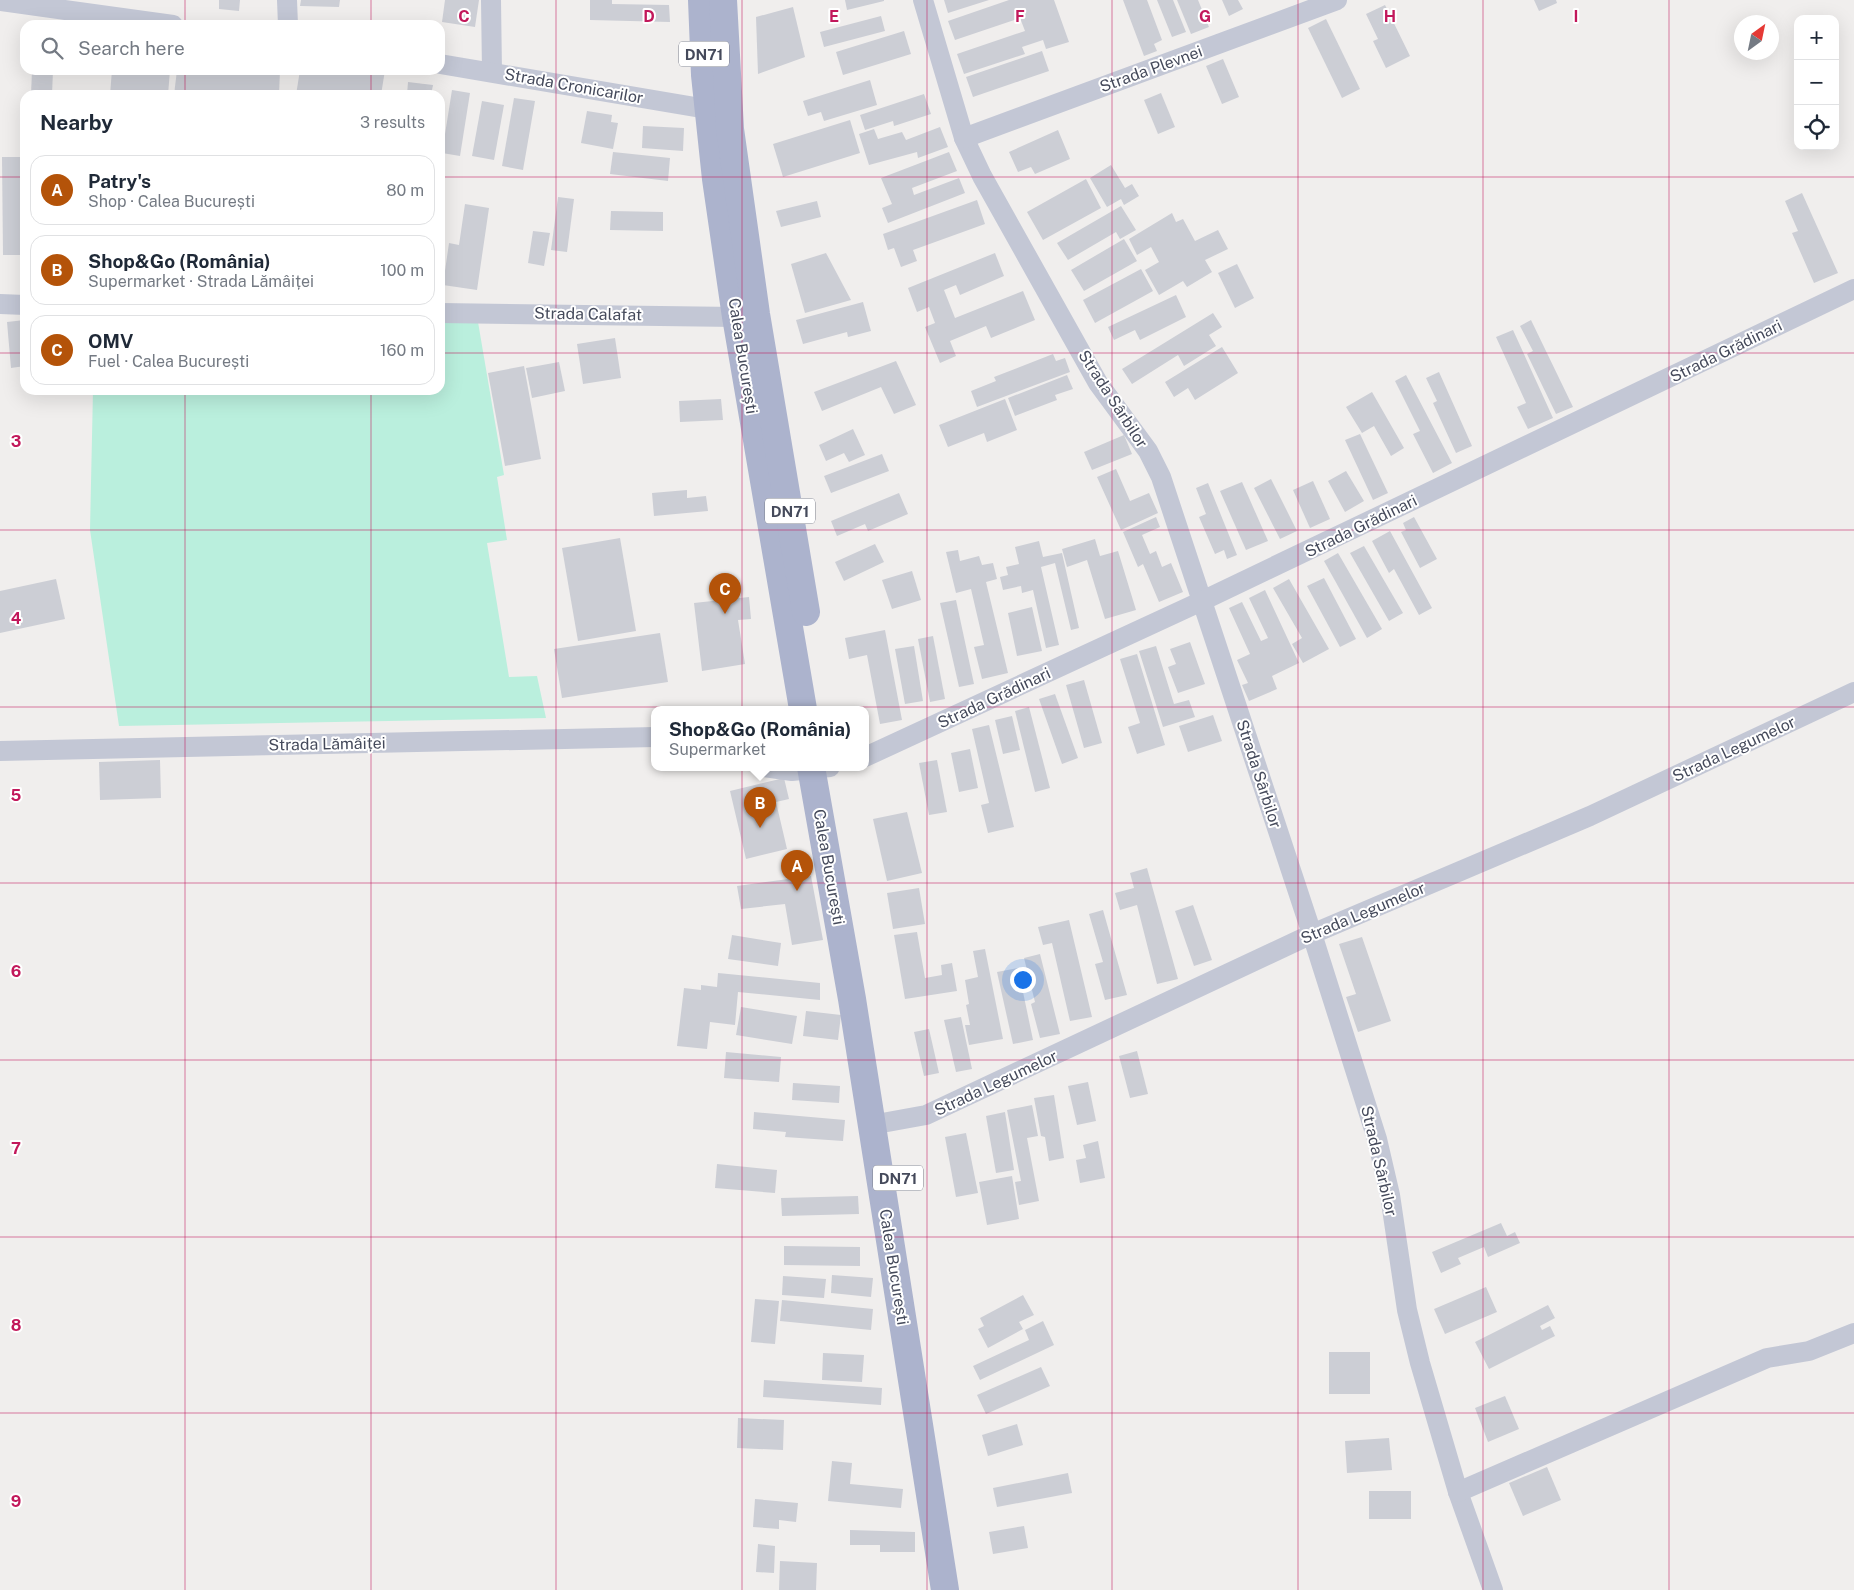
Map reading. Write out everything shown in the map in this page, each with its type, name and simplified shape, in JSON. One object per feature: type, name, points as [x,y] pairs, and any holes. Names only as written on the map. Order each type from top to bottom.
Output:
[{"type":"main road","name":"Calea București","points":[[702,0],[803,706]]},
{"type":"main road","name":"Calea București","points":[[717,107],[723,0]]},
{"type":"main road","name":"Calea București","points":[[746,315],[820,706]]},
{"type":"main road","name":"Calea București","points":[[820,771],[852,999],[880,1124],[964,1590]]},
{"type":"main road","name":"Calea București","points":[[880,1124],[945,1590]]},
{"type":"street","points":[[287,0],[288,20]]},
{"type":"street","points":[[491,0],[492,72]]},
{"type":"street","name":"Strada Sârbilor","points":[[923,0],[964,138],[982,176],[1098,383],[1138,436],[1157,468],[1312,934],[1377,1139],[1390,1195],[1407,1310],[1436,1421],[1458,1492],[1493,1590]]},
{"type":"street","name":"Strada Plevnei","points":[[964,138],[1337,0]]},
{"type":"street","points":[[0,1],[63,5],[146,20]]},
{"type":"street","name":"Strada Cronicarilor","points":[[445,65],[717,107]]},
{"type":"street","name":"Strada Grădinari","points":[[869,755],[1202,602],[1854,289]]},
{"type":"street","points":[[0,304],[20,305]]},
{"type":"street","name":"Strada Calafat","points":[[445,312],[746,315]]},
{"type":"street","name":"Strada Legumelor","points":[[880,1124],[926,1115],[1312,934],[1590,816],[1854,692]]},
{"type":"street","name":"Strada Lămâiței","points":[[0,751],[651,737]]},
{"type":"street","points":[[1458,1492],[1766,1358],[1809,1351],[1854,1333]]},
{"type":"green space","points":[[445,322],[478,322],[504,475],[497,477],[507,540],[487,543],[509,677],[537,676],[546,718],[119,726],[90,530],[93,395],[445,395]]},
{"type":"building","points":[[219,0],[240,0],[239,11],[219,9]]},
{"type":"building","points":[[301,0],[340,0],[339,7],[300,6]]},
{"type":"building","points":[[445,0],[479,0],[475,27],[445,22],[445,20],[442,20]]},
{"type":"building","points":[[590,0],[612,0],[612,4],[669,5],[670,22],[590,20]]},
{"type":"building","points":[[845,0],[884,0],[884,1],[847,10]]},
{"type":"building","points":[[944,0],[989,0],[948,13]]},
{"type":"building","points":[[1009,0],[1054,0],[1069,42],[1046,49],[1043,40],[1022,47],[1025,54],[964,74],[957,54],[1025,31],[1020,18],[955,40],[948,21]]},
{"type":"building","points":[[1123,0],[1147,0],[1162,40],[1154,44],[1157,51],[1144,56]]},
{"type":"building","points":[[1157,0],[1173,0],[1186,32],[1172,37]]},
{"type":"building","points":[[1177,0],[1198,0],[1209,27],[1191,34]]},
{"type":"building","points":[[1222,0],[1238,0],[1243,9],[1229,16]]},
{"type":"building","points":[[1534,0],[1556,0],[1557,3],[1539,11]]},
{"type":"building","points":[[1385,5],[1410,56],[1386,68],[1373,41],[1378,39],[1366,14]]},
{"type":"building","points":[[793,7],[805,57],[758,74],[756,17]]},
{"type":"building","points":[[881,16],[885,31],[824,47],[820,32]]},
{"type":"building","points":[[1326,19],[1360,89],[1342,98],[1308,28]]},
{"type":"building","points":[[904,31],[911,54],[843,75],[836,52]]},
{"type":"building","points":[[1042,51],[1049,71],[973,97],[966,77]]},
{"type":"building","points":[[1223,59],[1239,97],[1222,104],[1206,66]]},
{"type":"building","points":[[32,75],[53,75],[52,90],[31,90]]},
{"type":"building","points":[[112,75],[170,75],[168,90],[110,90]]},
{"type":"building","points":[[176,75],[280,75],[279,90],[175,90]]},
{"type":"building","points":[[299,75],[384,75],[382,90],[297,90]]},
{"type":"building","points":[[870,80],[877,105],[824,121],[821,112],[808,116],[803,101]]},
{"type":"building","points":[[408,82],[433,85],[432,90],[407,90]]},
{"type":"building","points":[[452,90],[470,93],[460,156],[445,154],[445,134]]},
{"type":"building","points":[[1161,93],[1175,127],[1158,134],[1144,100]]},
{"type":"building","points":[[924,94],[931,114],[894,126],[893,121],[865,130],[860,115]]},
{"type":"building","points":[[514,98],[535,101],[523,170],[502,166]]},
{"type":"building","points":[[482,101],[504,105],[494,160],[472,156]]},
{"type":"building","points":[[587,111],[612,115],[611,122],[618,123],[613,149],[581,143]]},
{"type":"building","points":[[850,120],[860,153],[783,177],[773,144]]},
{"type":"building","points":[[643,126],[684,128],[683,151],[642,148]]},
{"type":"building","points":[[940,127],[948,147],[918,158],[917,152],[869,165],[859,134],[874,129],[878,139],[902,132],[906,140]]},
{"type":"building","points":[[1058,130],[1070,159],[1035,174],[1031,167],[1018,172],[1009,152]]},
{"type":"building","points":[[613,152],[670,158],[668,181],[610,174]]},
{"type":"building","points":[[949,152],[957,171],[912,188],[914,195],[959,178],[965,193],[888,223],[882,208],[892,204],[881,178]]},
{"type":"building","points":[[2,157],[20,157],[20,255],[3,255]]},
{"type":"building","points":[[1111,165],[1125,188],[1132,184],[1139,196],[1124,205],[1121,199],[1107,207],[1090,178]]},
{"type":"building","points":[[1086,179],[1101,208],[1043,240],[1027,212]]},
{"type":"building","points":[[1802,193],[1838,273],[1814,283],[1792,233],[1798,231],[1785,201]]},
{"type":"building","points":[[558,197],[574,199],[567,252],[551,250]]},
{"type":"building","points":[[977,200],[985,224],[913,250],[917,261],[901,267],[894,248],[888,250],[883,234]]},
{"type":"building","points":[[817,201],[821,217],[781,227],[776,211]]},
{"type":"building","points":[[465,204],[489,208],[477,290],[445,285],[449,243],[459,245]]},
{"type":"building","points":[[1121,206],[1136,230],[1120,239],[1116,232],[1068,260],[1057,243]]},
{"type":"building","points":[[611,211],[663,212],[663,231],[610,230]]},
{"type":"building","points":[[1172,213],[1176,222],[1183,219],[1195,241],[1218,230],[1228,249],[1205,260],[1212,272],[1187,287],[1183,281],[1159,295],[1145,270],[1159,262],[1151,247],[1137,255],[1129,239]]},
{"type":"building","points":[[533,231],[550,233],[544,266],[528,263]]},
{"type":"building","points":[[1124,239],[1137,261],[1084,291],[1071,270]]},
{"type":"building","points":[[826,253],[851,300],[805,313],[791,264]]},
{"type":"building","points":[[995,253],[1004,276],[960,295],[956,285],[944,290],[955,318],[1023,291],[1035,320],[991,338],[986,326],[950,341],[956,356],[940,363],[925,327],[935,323],[929,307],[917,312],[908,288]]},
{"type":"building","points":[[1237,264],[1254,298],[1235,308],[1218,273]]},
{"type":"building","points":[[1141,269],[1153,291],[1095,323],[1083,300]]},
{"type":"building","points":[[1176,295],[1186,317],[1140,340],[1135,330],[1114,340],[1108,327]]},
{"type":"building","points":[[863,302],[871,331],[848,337],[847,332],[803,344],[796,320]]},
{"type":"building","points":[[1213,313],[1222,327],[1209,335],[1216,346],[1184,366],[1178,355],[1132,384],[1122,369]]},
{"type":"building","points":[[1531,320],[1573,407],[1556,414],[1527,354],[1533,351],[1520,326]]},
{"type":"building","points":[[20,321],[20,367],[11,368],[7,322]]},
{"type":"building","points":[[1513,330],[1553,418],[1528,429],[1517,407],[1526,403],[1496,337]]},
{"type":"building","points":[[615,338],[621,378],[583,384],[577,344]]},
{"type":"building","points":[[1222,347],[1238,373],[1195,400],[1188,388],[1174,397],[1165,382]]},
{"type":"building","points":[[1053,354],[1056,361],[1065,358],[1070,372],[977,407],[971,391],[996,381],[994,377]]},
{"type":"building","points":[[896,361],[916,405],[894,414],[881,387],[822,411],[814,392]]},
{"type":"building","points":[[559,362],[565,391],[532,398],[526,368]]},
{"type":"building","points":[[524,366],[541,459],[505,466],[488,373]]},
{"type":"building","points":[[1439,372],[1472,446],[1456,453],[1433,403],[1437,401],[1426,378]]},
{"type":"building","points":[[1067,375],[1073,389],[1055,395],[1057,400],[1015,416],[1008,398]]},
{"type":"building","points":[[1406,375],[1452,463],[1433,473],[1413,434],[1420,431],[1395,381]]},
{"type":"building","points":[[1372,392],[1404,448],[1391,456],[1374,426],[1362,433],[1346,407]]},
{"type":"building","points":[[721,399],[723,420],[680,422],[679,401]]},
{"type":"building","points":[[1005,399],[1017,430],[987,442],[984,433],[948,447],[939,425]]},
{"type":"building","points":[[853,429],[865,455],[849,462],[844,453],[826,461],[819,445]]},
{"type":"building","points":[[1360,434],[1388,493],[1373,500],[1345,440]]},
{"type":"building","points":[[1124,435],[1132,454],[1092,470],[1084,452]]},
{"type":"building","points":[[882,454],[889,471],[831,493],[824,476]]},
{"type":"building","points":[[1116,469],[1130,501],[1149,493],[1158,513],[1121,530],[1097,477]]},
{"type":"building","points":[[1346,471],[1364,501],[1345,512],[1328,481]]},
{"type":"building","points":[[1271,479],[1297,531],[1280,539],[1254,488]]},
{"type":"building","points":[[1313,481],[1330,519],[1310,528],[1293,490]]},
{"type":"building","points":[[1242,482],[1268,541],[1246,550],[1220,491]]},
{"type":"building","points":[[1208,483],[1237,555],[1227,559],[1224,550],[1215,554],[1199,517],[1206,514],[1196,488]]},
{"type":"building","points":[[687,490],[687,498],[706,496],[708,511],[654,516],[652,493]]},
{"type":"building","points":[[899,493],[908,514],[868,531],[865,524],[837,536],[831,521]]},
{"type":"building","points":[[1156,517],[1160,527],[1142,535],[1150,554],[1156,551],[1162,567],[1171,563],[1183,592],[1159,602],[1143,564],[1138,567],[1123,532]]},
{"type":"building","points":[[1414,517],[1437,559],[1420,568],[1401,532],[1406,530],[1403,523]]},
{"type":"building","points":[[1390,531],[1432,608],[1419,615],[1394,569],[1389,573],[1372,541]]},
{"type":"building","points":[[620,538],[636,631],[578,641],[562,548]]},
{"type":"building","points":[[1095,539],[1100,556],[1118,551],[1136,610],[1105,619],[1087,560],[1067,567],[1062,549]]},
{"type":"building","points":[[1039,541],[1043,557],[1062,553],[1079,628],[1071,630],[1055,563],[1041,567],[1059,645],[1046,648],[1033,590],[1022,593],[1021,586],[1003,590],[1000,577],[1008,575],[1006,567],[1019,564],[1015,547]]},
{"type":"building","points":[[875,544],[884,562],[844,581],[835,562]]},
{"type":"building","points":[[1364,546],[1403,613],[1389,621],[1350,553]]},
{"type":"building","points":[[958,550],[960,561],[979,556],[982,565],[993,563],[997,579],[986,582],[1008,673],[982,679],[974,647],[984,645],[971,589],[956,593],[946,552]]},
{"type":"building","points":[[1338,553],[1382,629],[1367,638],[1324,561]]},
{"type":"building","points":[[912,571],[921,600],[892,609],[882,580]]},
{"type":"building","points":[[1324,578],[1356,639],[1340,647],[1307,586]]},
{"type":"building","points":[[56,579],[65,619],[0,633],[0,591]]},
{"type":"building","points":[[1289,579],[1329,649],[1303,663],[1292,644],[1302,638],[1273,588]]},
{"type":"building","points":[[1265,590],[1299,663],[1272,676],[1277,689],[1249,701],[1242,685],[1248,683],[1237,660],[1250,654],[1229,608],[1242,602],[1261,641],[1268,638],[1249,598]]},
{"type":"building","points":[[749,597],[751,619],[738,620],[745,664],[702,671],[694,603]]},
{"type":"building","points":[[956,600],[974,684],[959,687],[940,603]]},
{"type":"building","points":[[1032,607],[1042,651],[1017,656],[1008,613]]},
{"type":"building","points":[[885,630],[902,720],[880,724],[867,655],[849,659],[845,638]]},
{"type":"building","points":[[660,633],[668,682],[562,698],[554,649]]},
{"type":"building","points":[[933,636],[945,699],[930,702],[918,639]]},
{"type":"building","points":[[1190,642],[1205,684],[1178,693],[1168,667],[1176,664],[1170,649]]},
{"type":"building","points":[[914,646],[923,701],[905,704],[895,649]]},
{"type":"building","points":[[1156,646],[1174,704],[1189,700],[1195,717],[1163,727],[1139,651]]},
{"type":"building","points":[[1137,654],[1165,745],[1137,754],[1128,727],[1140,723],[1120,659]]},
{"type":"building","points":[[1084,680],[1102,743],[1084,748],[1066,685]]},
{"type":"building","points":[[1055,694],[1078,758],[1062,764],[1039,699]]},
{"type":"building","points":[[1029,707],[1050,788],[1035,792],[1015,711]]},
{"type":"building","points":[[1213,715],[1222,741],[1188,752],[1179,726]]},
{"type":"building","points":[[1012,716],[1020,750],[1003,754],[995,720]]},
{"type":"building","points":[[989,725],[1014,827],[988,833],[981,805],[989,803],[972,729]]},
{"type":"building","points":[[970,749],[978,788],[959,792],[951,753]]},
{"type":"building","points":[[160,760],[161,798],[100,800],[99,762]]},
{"type":"building","points":[[937,760],[947,812],[929,815],[919,763]]},
{"type":"building","points":[[784,778],[789,799],[776,802],[787,849],[746,859],[730,791]]},
{"type":"building","points":[[907,812],[922,873],[887,881],[873,819]]},
{"type":"building","points":[[1147,868],[1178,979],[1157,984],[1137,905],[1120,910],[1115,893],[1134,888],[1130,873]]},
{"type":"building","points":[[811,876],[823,940],[792,945],[785,904],[741,909],[737,886]]},
{"type":"building","points":[[919,888],[925,924],[893,929],[887,893]]},
{"type":"building","points":[[1193,905],[1212,960],[1194,966],[1175,911]]},
{"type":"building","points":[[1103,910],[1127,995],[1105,1000],[1095,964],[1103,962],[1089,914]]},
{"type":"building","points":[[1069,920],[1092,1017],[1070,1021],[1052,943],[1043,945],[1038,927]]},
{"type":"building","points":[[917,932],[925,978],[942,975],[941,965],[952,963],[957,991],[905,999],[894,935]]},
{"type":"building","points":[[732,935],[781,943],[778,966],[728,959]]},
{"type":"building","points":[[1362,937],[1391,1021],[1358,1032],[1346,997],[1356,994],[1339,944]]},
{"type":"building","points":[[985,949],[1003,1039],[969,1045],[965,1025],[970,1025],[966,1005],[969,1004],[965,980],[978,977],[973,951]]},
{"type":"building","points":[[1040,954],[1060,1034],[1040,1038],[1031,1004],[1035,1002],[1024,958]]},
{"type":"building","points":[[1018,968],[1033,1040],[1013,1044],[997,972]]},
{"type":"building","points":[[718,973],[820,983],[820,1000],[738,992],[735,1025],[710,1022],[707,1049],[677,1046],[684,988],[701,990],[701,985],[717,987]]},
{"type":"building","points":[[741,1007],[797,1016],[792,1044],[736,1035]]},
{"type":"building","points":[[806,1011],[841,1015],[838,1040],[803,1036]]},
{"type":"building","points":[[961,1017],[972,1069],[956,1072],[944,1020]]},
{"type":"building","points":[[929,1029],[939,1073],[924,1076],[914,1032]]},
{"type":"building","points":[[1137,1051],[1148,1094],[1130,1098],[1119,1056]]},
{"type":"building","points":[[726,1052],[781,1057],[779,1082],[724,1078]]},
{"type":"building","points":[[1088,1082],[1096,1121],[1077,1125],[1068,1086]]},
{"type":"building","points":[[793,1083],[840,1086],[839,1103],[792,1100]]},
{"type":"building","points":[[1054,1095],[1064,1158],[1049,1161],[1045,1137],[1041,1136],[1034,1098]]},
{"type":"building","points":[[1032,1105],[1038,1136],[1027,1138],[1039,1201],[1019,1205],[1015,1182],[1021,1181],[1007,1110]]},
{"type":"building","points":[[754,1112],[845,1120],[843,1141],[785,1137],[786,1132],[753,1129]]},
{"type":"building","points":[[1005,1112],[1014,1170],[996,1173],[986,1116]]},
{"type":"building","points":[[966,1133],[978,1193],[956,1197],[945,1137]]},
{"type":"building","points":[[1098,1141],[1105,1178],[1080,1183],[1076,1160],[1086,1158],[1083,1145]]},
{"type":"building","points":[[717,1164],[777,1170],[775,1193],[715,1188]]},
{"type":"building","points":[[1012,1176],[1019,1219],[987,1225],[979,1182]]},
{"type":"building","points":[[858,1196],[859,1214],[782,1216],[781,1198]]},
{"type":"building","points":[[1501,1223],[1507,1236],[1515,1232],[1520,1243],[1488,1257],[1484,1247],[1458,1258],[1461,1264],[1441,1273],[1432,1252]]},
{"type":"building","points":[[784,1246],[860,1247],[860,1266],[784,1265]]},
{"type":"building","points":[[832,1275],[873,1278],[871,1297],[831,1293]]},
{"type":"building","points":[[783,1276],[826,1279],[824,1298],[782,1295]]},
{"type":"building","points":[[1486,1287],[1497,1312],[1445,1334],[1434,1309]]},
{"type":"building","points":[[1023,1295],[1034,1315],[1019,1322],[1023,1329],[988,1348],[978,1329],[984,1326],[980,1318]]},
{"type":"building","points":[[755,1299],[779,1301],[775,1344],[751,1342]]},
{"type":"building","points":[[782,1300],[873,1309],[871,1330],[780,1321]]},
{"type":"building","points":[[1548,1305],[1555,1318],[1540,1326],[1542,1330],[1550,1326],[1555,1336],[1489,1369],[1475,1342]]},
{"type":"building","points":[[1043,1321],[1054,1345],[980,1380],[973,1366],[1029,1340],[1025,1330]]},
{"type":"building","points":[[1329,1352],[1370,1352],[1370,1394],[1329,1394]]},
{"type":"building","points":[[823,1353],[864,1355],[862,1382],[822,1380]]},
{"type":"building","points":[[1041,1367],[1050,1386],[986,1414],[977,1395]]},
{"type":"building","points":[[764,1380],[882,1388],[881,1405],[763,1397]]},
{"type":"building","points":[[1505,1396],[1519,1429],[1488,1442],[1475,1408]]},
{"type":"building","points":[[738,1418],[784,1420],[783,1450],[737,1448]]},
{"type":"building","points":[[1017,1424],[1023,1445],[988,1456],[982,1435]]},
{"type":"building","points":[[1389,1438],[1392,1470],[1347,1473],[1345,1441]]},
{"type":"building","points":[[832,1461],[852,1463],[850,1484],[903,1489],[901,1508],[828,1501]]},
{"type":"building","points":[[1547,1467],[1561,1500],[1523,1516],[1509,1483]]},
{"type":"building","points":[[1068,1473],[1072,1493],[997,1507],[993,1488]]},
{"type":"building","points":[[1369,1491],[1411,1491],[1411,1519],[1369,1519]]},
{"type":"building","points":[[755,1499],[798,1503],[796,1522],[779,1520],[779,1529],[753,1527]]},
{"type":"building","points":[[1024,1526],[1028,1548],[993,1554],[989,1532]]},
{"type":"building","points":[[850,1530],[915,1532],[915,1552],[880,1552],[880,1545],[850,1545]]},
{"type":"building","points":[[758,1544],[775,1546],[774,1573],[756,1572]]},
{"type":"building","points":[[780,1561],[817,1563],[816,1590],[779,1590]]},
{"type":"place","name":"OMV","points":[[725,614]]},
{"type":"place","name":"Shop&Go (România)","points":[[760,828]]},
{"type":"place","name":"Patry's","points":[[797,891]]}]
